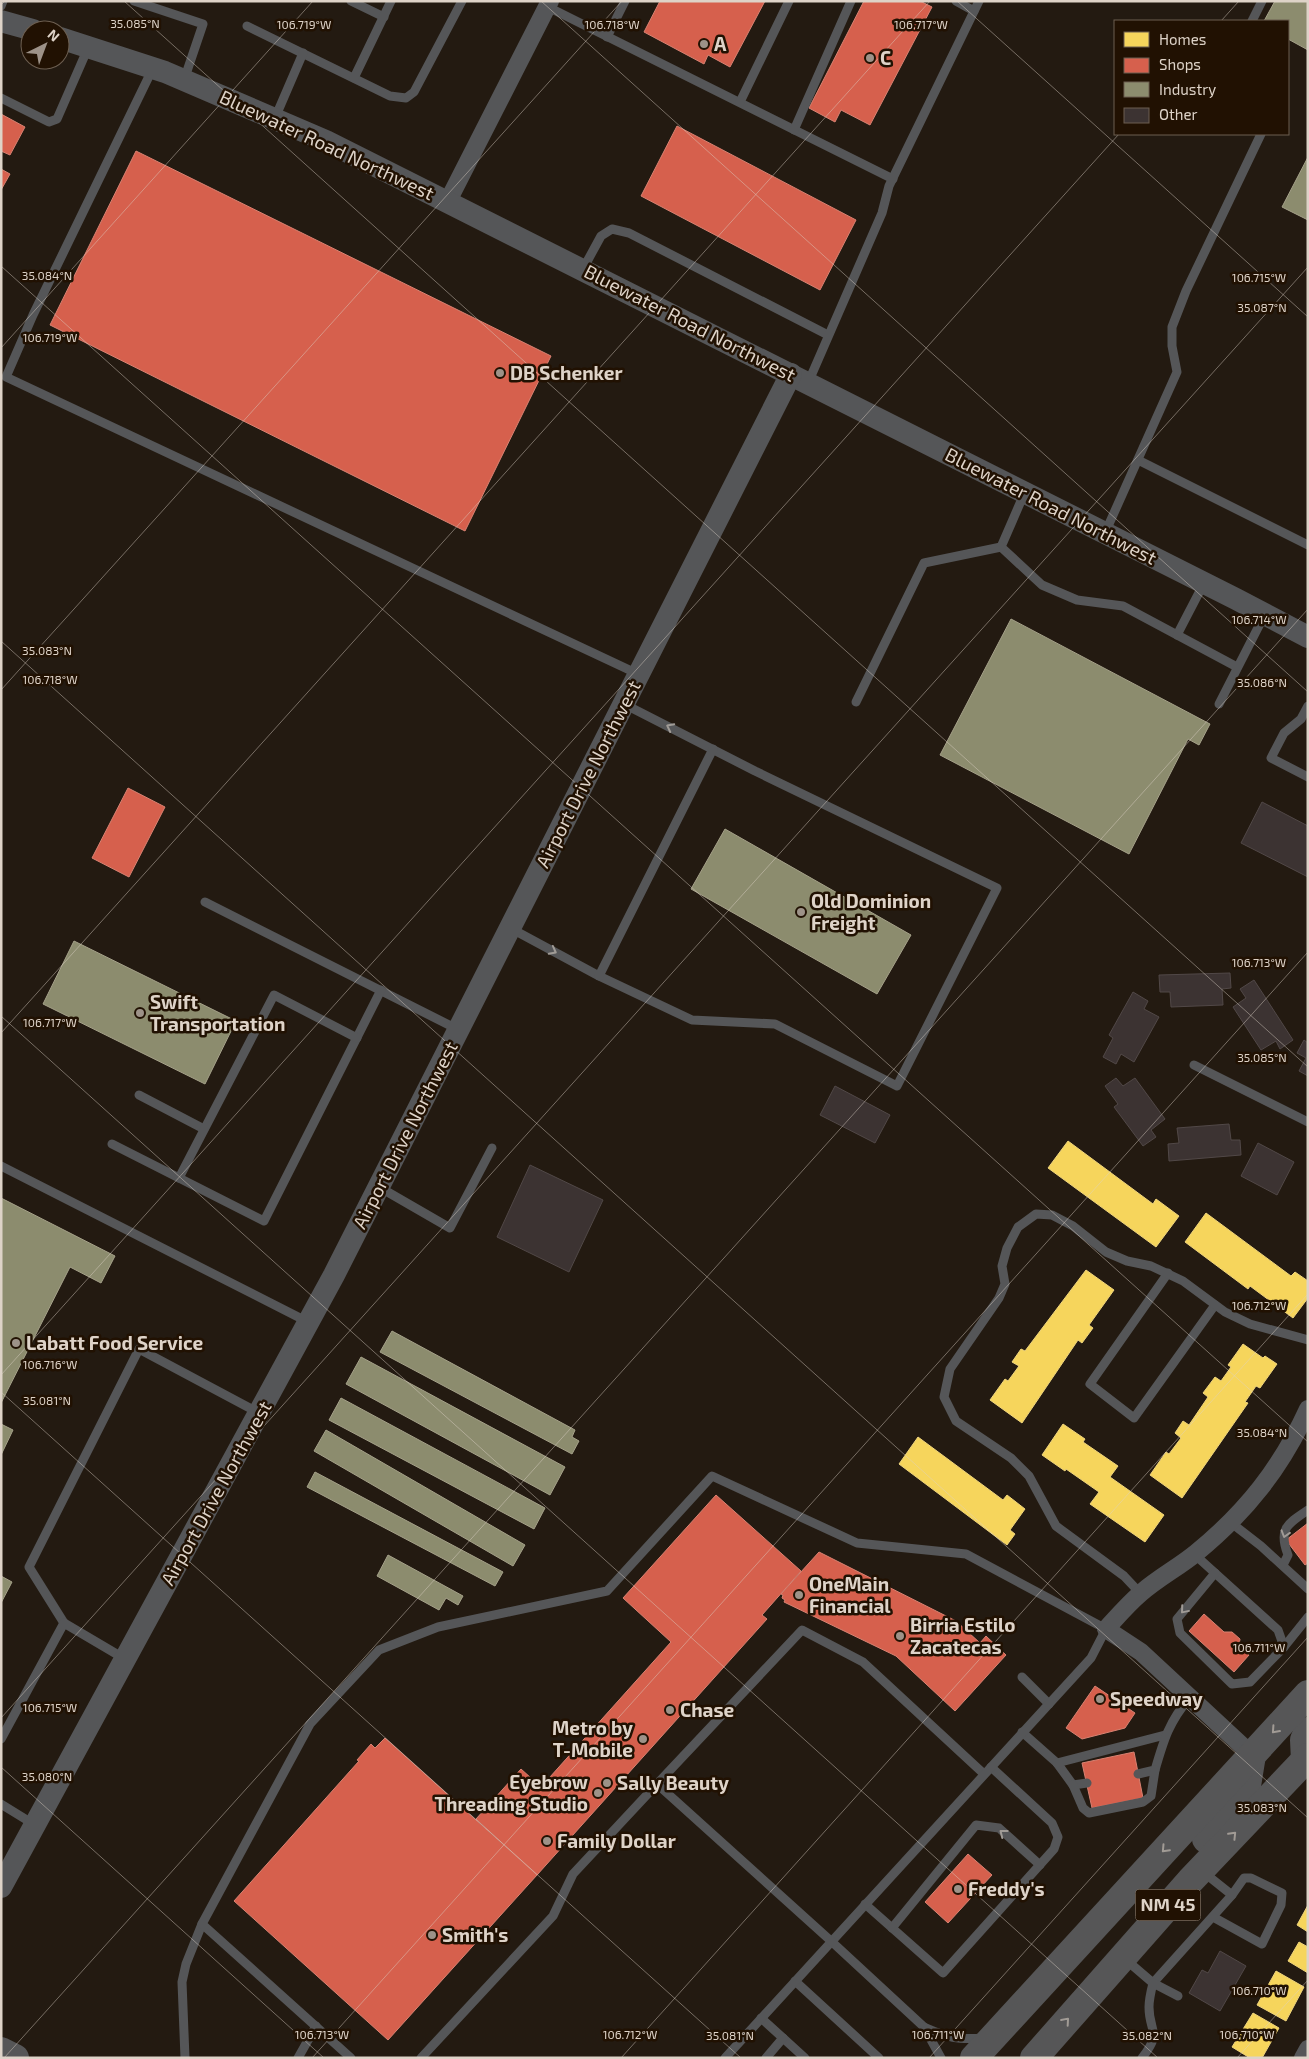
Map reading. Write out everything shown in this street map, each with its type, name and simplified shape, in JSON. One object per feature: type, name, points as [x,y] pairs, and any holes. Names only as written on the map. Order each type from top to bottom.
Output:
[{"type":"main road","name":"NM 45","points":[[974,2058],[1308,1694]]},
{"type":"main road","points":[[1307,1760],[1304,1740],[1308,1731]]},
{"type":"main road","points":[[1195,1876],[1194,1853],[1246,1792],[1252,1755]]},
{"type":"main road","name":"NM 45","points":[[1034,2058],[1195,1876],[1307,1760]]},
{"type":"main road","points":[[1,2051],[15,2058]]},
{"type":"street","points":[[448,202],[549,4]]},
{"type":"street","points":[[1,21],[20,26]]},
{"type":"street","name":"Bluewater Road Northwest","points":[[70,41],[184,80],[326,141],[583,269],[1024,494],[1204,582],[1308,637]]},
{"type":"street","name":"Airport Drive Northwest","points":[[4,1875],[35,1825],[308,1322],[639,675],[799,379]]},
{"type":"street","points":[[1252,1755],[1141,1652],[1106,1628],[1140,1594],[1194,1554],[1249,1504],[1304,1427],[1308,1409]]},
{"type":"street","points":[[1303,2058],[1308,2049]]},
{"type":"lane","points":[[1,6],[3,1]]},
{"type":"lane","points":[[134,1],[203,24],[184,80]]},
{"type":"lane","points":[[351,1],[384,17]]},
{"type":"lane","points":[[354,78],[391,1]]},
{"type":"lane","points":[[247,26],[390,96],[406,98],[414,92],[462,1]]},
{"type":"lane","points":[[607,36],[625,1]]},
{"type":"lane","points":[[740,102],[789,1]]},
{"type":"lane","points":[[794,130],[851,1]]},
{"type":"lane","points":[[956,1],[974,11]]},
{"type":"lane","points":[[799,379],[828,335],[882,213],[893,178],[979,1]]},
{"type":"lane","points":[[1252,20],[1262,1]]},
{"type":"lane","points":[[549,4],[607,36],[893,178]]},
{"type":"lane","points":[[1,98],[49,122],[57,119],[88,47]]},
{"type":"lane","points":[[275,118],[303,54]]},
{"type":"lane","points":[[153,68],[33,315],[6,377],[639,675]]},
{"type":"lane","points":[[1105,534],[1177,372],[1172,346],[1172,327],[1186,291],[1261,135]]},
{"type":"lane","points":[[583,269],[601,236],[612,229],[629,233],[828,335]]},
{"type":"lane","points":[[1138,460],[1308,545]]},
{"type":"lane","points":[[1001,547],[1024,494]]},
{"type":"lane","points":[[1001,547],[1042,585],[1077,600],[1122,606],[1237,667]]},
{"type":"lane","points":[[856,702],[924,562],[1001,547]]},
{"type":"lane","points":[[1177,635],[1204,582]]},
{"type":"lane","points":[[1219,704],[1265,614]]},
{"type":"lane","points":[[510,928],[599,976],[692,1020],[774,1024],[897,1086],[906,1069],[997,888],[624,704]]},
{"type":"lane","points":[[1308,706],[1304,720],[1284,733],[1271,758],[1308,777]]},
{"type":"lane","points":[[599,976],[713,749]]},
{"type":"lane","points":[[205,902],[459,1029]]},
{"type":"lane","points":[[112,1144],[264,1221],[381,990]]},
{"type":"lane","points":[[179,1178],[274,995],[357,1038]]},
{"type":"lane","points":[[1194,1064],[1308,1122]]},
{"type":"lane","points":[[139,1095],[204,1129]]},
{"type":"lane","points":[[378,1187],[450,1228],[492,1148]]},
{"type":"lane","points":[[1,1166],[308,1322]]},
{"type":"lane","points":[[1140,1594],[1124,1576],[1056,1526],[1029,1476],[1012,1458],[956,1421],[944,1397],[950,1369],[999,1298],[1005,1284],[1002,1266],[1006,1248],[1018,1227],[1036,1214],[1052,1214],[1073,1226],[1106,1252],[1127,1262],[1151,1266],[1168,1273],[1183,1281],[1225,1312],[1250,1324],[1308,1340]]},
{"type":"lane","points":[[1168,1273],[1090,1384],[1134,1418],[1215,1305]]},
{"type":"lane","points":[[125,1659],[64,1623],[30,1567],[139,1349],[259,1413]]},
{"type":"lane","points":[[185,2058],[181,1999],[182,1982],[192,1948],[202,1924],[310,1724],[379,1650],[438,1627],[607,1591],[712,1476],[857,1543],[966,1554],[1106,1628],[1091,1658],[725,2058]]},
{"type":"lane","points":[[1283,1566],[1288,1555],[1282,1541],[1285,1530],[1289,1524],[1308,1510]]},
{"type":"lane","points":[[1230,1522],[1261,1546],[1308,1589]]},
{"type":"lane","points":[[1194,1554],[1278,1630],[1284,1646]]},
{"type":"lane","points":[[1215,1573],[1177,1619],[1180,1633],[1232,1684],[1250,1682],[1308,1618]]},
{"type":"lane","points":[[1,1739],[64,1623]]},
{"type":"lane","points":[[421,2058],[553,1916],[573,1874],[802,1630],[864,1662],[988,1770],[1052,1822],[1058,1837],[1054,1849],[942,1973],[865,1904]]},
{"type":"lane","points":[[1022,1677],[1049,1704]]},
{"type":"lane","points":[[1022,1732],[1057,1762],[1073,1785],[1083,1808],[1089,1813],[1143,1802],[1151,1796],[1165,1735],[1177,1713],[1190,1697]]},
{"type":"lane","points":[[1057,1762],[1165,1735]]},
{"type":"lane","points":[[1138,1774],[1156,1770]]},
{"type":"lane","points":[[1073,1785],[1087,1783]]},
{"type":"lane","points":[[657,1784],[924,2027],[941,2058]]},
{"type":"lane","points":[[1,1804],[35,1825]]},
{"type":"lane","points":[[892,1928],[976,1825],[998,1828],[1040,1865]]},
{"type":"lane","points":[[1195,1876],[1232,1895]]},
{"type":"lane","points":[[1142,2058],[1152,2045],[1154,2030],[1149,2006],[1153,1984],[1232,1895],[1244,1878],[1251,1878],[1282,1893],[1281,1905],[1262,1944],[1213,1917]]},
{"type":"lane","points":[[202,1924],[351,2058]]},
{"type":"lane","points":[[1123,1957],[1153,1984],[1178,1996]]},
{"type":"lane","points":[[795,1981],[879,2058]]},
{"type":"lane","points":[[761,2018],[805,2058]]},
{"type":"lane","points":[[298,2058],[316,2026]]},
{"type":"lane","points":[[924,2027],[959,2040],[992,2038]]},
{"type":"lane","points":[[766,2058],[783,2038]]},
{"type":"building: Homes","points":[[1068,1141],[1153,1204],[1156,1199],[1179,1216],[1156,1247],[1048,1168]]},
{"type":"building: Homes","points":[[1206,1213],[1291,1276],[1295,1272],[1308,1281],[1308,1298],[1293,1318],[1250,1286],[1248,1289],[1185,1242]]},
{"type":"building: Homes","points":[[1086,1270],[1114,1290],[1089,1325],[1093,1328],[1082,1343],[1078,1340],[1022,1423],[990,1400],[1005,1379],[1008,1381],[1019,1366],[1012,1362],[1021,1349],[1025,1351]]},
{"type":"building: Homes","points":[[1243,1344],[1263,1358],[1265,1356],[1277,1364],[1260,1388],[1256,1386],[1245,1402],[1248,1403],[1182,1498],[1150,1475],[1166,1452],[1169,1454],[1181,1438],[1175,1433],[1183,1421],[1189,1425],[1208,1397],[1203,1393],[1215,1377],[1221,1381],[1231,1367],[1228,1365]]},
{"type":"building: Homes","points":[[1063,1424],[1085,1439],[1083,1442],[1118,1466],[1110,1477],[1164,1515],[1145,1542],[1090,1504],[1099,1492],[1042,1455]]},
{"type":"building: Homes","points":[[918,1437],[1003,1500],[1007,1495],[1025,1509],[1010,1530],[1015,1534],[1007,1545],[899,1464]]},
{"type":"building: Homes","points":[[1308,1905],[1308,1932],[1297,1925]]},
{"type":"building: Homes","points":[[1299,1942],[1308,1947],[1308,1973],[1288,1961]]},
{"type":"building: Homes","points":[[1276,1971],[1304,1987],[1286,2021],[1257,2005]]},
{"type":"building: Homes","points":[[1253,2013],[1279,2028],[1262,2058],[1250,2058],[1232,2047]]},
{"type":"building: Shops","name":"A","points":[[660,1],[765,1],[730,67],[708,55],[704,64],[644,32]]},
{"type":"building: Shops","name":"C","points":[[864,1],[920,1],[932,7],[870,125],[841,110],[835,122],[809,108]]},
{"type":"building: Shops","points":[[1,114],[25,127],[10,155],[1,151]]},
{"type":"building: Shops","points":[[677,126],[856,220],[820,290],[641,196]]},
{"type":"building: Shops","points":[[136,151],[551,356],[465,531],[50,325]]},
{"type":"building: Shops","points":[[1,169],[10,174],[1,190]]},
{"type":"building: Shops","points":[[128,788],[165,807],[129,877],[92,858]]},
{"type":"building: Shops","points":[[716,1495],[801,1571],[762,1615],[767,1619],[537,1875],[476,1819],[521,1769],[541,1787],[671,1642],[623,1598]]},
{"type":"building: Shops","points":[[1308,1523],[1308,1563],[1305,1565],[1286,1540]]},
{"type":"building: Shops","points":[[819,1552],[956,1621],[980,1643],[986,1636],[1006,1655],[955,1711],[896,1656],[784,1602],[785,1600],[781,1594]]},
{"type":"building: Shops","points":[[1204,1614],[1224,1632],[1232,1632],[1240,1639],[1239,1646],[1249,1655],[1234,1672],[1189,1631]]},
{"type":"building: Shops","name":"Speedway","points":[[1095,1686],[1135,1713],[1125,1728],[1082,1739],[1066,1728]]},
{"type":"building: Shops","points":[[385,1738],[537,1875],[388,2040],[234,1901],[359,1761],[357,1760],[371,1744],[375,1748]]},
{"type":"building: Shops","points":[[1134,1752],[1143,1798],[1092,1808],[1082,1763]]},
{"type":"building: Shops","name":"Freddy's","points":[[968,1854],[992,1875],[948,1923],[925,1902]]},
{"type":"building: Industry","points":[[1275,1],[1308,1],[1308,50],[1289,40],[1289,20],[1265,20]]},
{"type":"building: Industry","points":[[1308,157],[1308,220],[1282,207]]},
{"type":"building: Industry","points":[[1011,619],[1210,724],[1199,745],[1188,739],[1129,854],[940,755]]},
{"type":"building: Industry","name":"Old Dominion Freight","points":[[725,829],[911,935],[877,994],[691,889]]},
{"type":"building: Industry","name":"Swift Transportation","points":[[74,941],[236,1021],[205,1084],[43,1004]]},
{"type":"building: Industry","name":"Labatt Food Service","points":[[1,1198],[115,1256],[101,1283],[70,1267],[1,1403]]},
{"type":"building: Industry","points":[[392,1331],[575,1430],[572,1437],[579,1441],[572,1454],[380,1352]]},
{"type":"building: Industry","points":[[361,1357],[565,1467],[550,1495],[346,1384]]},
{"type":"building: Industry","points":[[341,1398],[545,1508],[534,1529],[329,1420]]},
{"type":"building: Industry","points":[[1,1424],[13,1430],[1,1455]]},
{"type":"building: Industry","points":[[326,1430],[525,1545],[513,1566],[314,1451]]},
{"type":"building: Industry","points":[[315,1472],[503,1572],[495,1586],[307,1487]]},
{"type":"building: Industry","points":[[388,1555],[463,1596],[458,1605],[446,1598],[439,1610],[377,1576]]},
{"type":"building: Industry","points":[[1,1576],[12,1582],[1,1603]]},
{"type":"building: Other","points":[[1262,802],[1308,826],[1308,877],[1241,843]]},
{"type":"building: Other","points":[[1230,973],[1231,988],[1222,989],[1223,1005],[1171,1007],[1170,992],[1160,992],[1159,975]]},
{"type":"building: Other","points":[[1254,980],[1293,1040],[1280,1049],[1276,1041],[1261,1050],[1233,1007],[1246,998],[1240,989]]},
{"type":"building: Other","points":[[1133,992],[1148,1001],[1144,1009],[1159,1017],[1134,1062],[1121,1054],[1116,1064],[1103,1057],[1113,1038],[1109,1035]]},
{"type":"building: Other","points":[[1304,1040],[1308,1043],[1308,1076],[1299,1071],[1306,1058],[1297,1053]]},
{"type":"building: Other","points":[[1116,1078],[1123,1086],[1135,1078],[1165,1119],[1151,1130],[1156,1137],[1143,1146],[1114,1107],[1118,1104],[1105,1086]]},
{"type":"building: Other","points":[[835,1086],[890,1115],[875,1143],[820,1115]]},
{"type":"building: Other","points":[[1229,1124],[1231,1140],[1240,1140],[1241,1155],[1169,1161],[1168,1144],[1179,1143],[1177,1128]]},
{"type":"building: Other","points":[[1258,1143],[1294,1162],[1277,1195],[1241,1176]]},
{"type":"building: Other","points":[[530,1165],[603,1200],[569,1272],[497,1237]]},
{"type":"building: Other","points":[[1220,1951],[1246,1966],[1220,2011],[1189,1993],[1202,1970],[1208,1973]]},
{"type":"place","name":"A","points":[[704,44]]},
{"type":"place","name":"C","points":[[870,58]]},
{"type":"place","name":"DB Schenker","points":[[500,373]]},
{"type":"place","name":"Old Dominion Freight","points":[[801,912]]},
{"type":"place","name":"Swift Transportation","points":[[140,1013]]},
{"type":"place","name":"Labatt Food Service","points":[[16,1343]]},
{"type":"place","name":"OneMain Financial","points":[[799,1595]]},
{"type":"place","name":"Birria Estilo Zacatecas","points":[[900,1636]]},
{"type":"place","name":"Speedway","points":[[1100,1699]]},
{"type":"place","name":"Chase","points":[[670,1710]]},
{"type":"place","name":"Metro by T-Mobile","points":[[643,1739]]},
{"type":"place","name":"Sally Beauty","points":[[607,1783]]},
{"type":"place","name":"Eyebrow Threading Studio","points":[[598,1793]]},
{"type":"place","name":"Family Dollar","points":[[547,1841]]},
{"type":"place","name":"Freddy's","points":[[958,1889]]},
{"type":"place","name":"Smith's","points":[[432,1935]]}]
